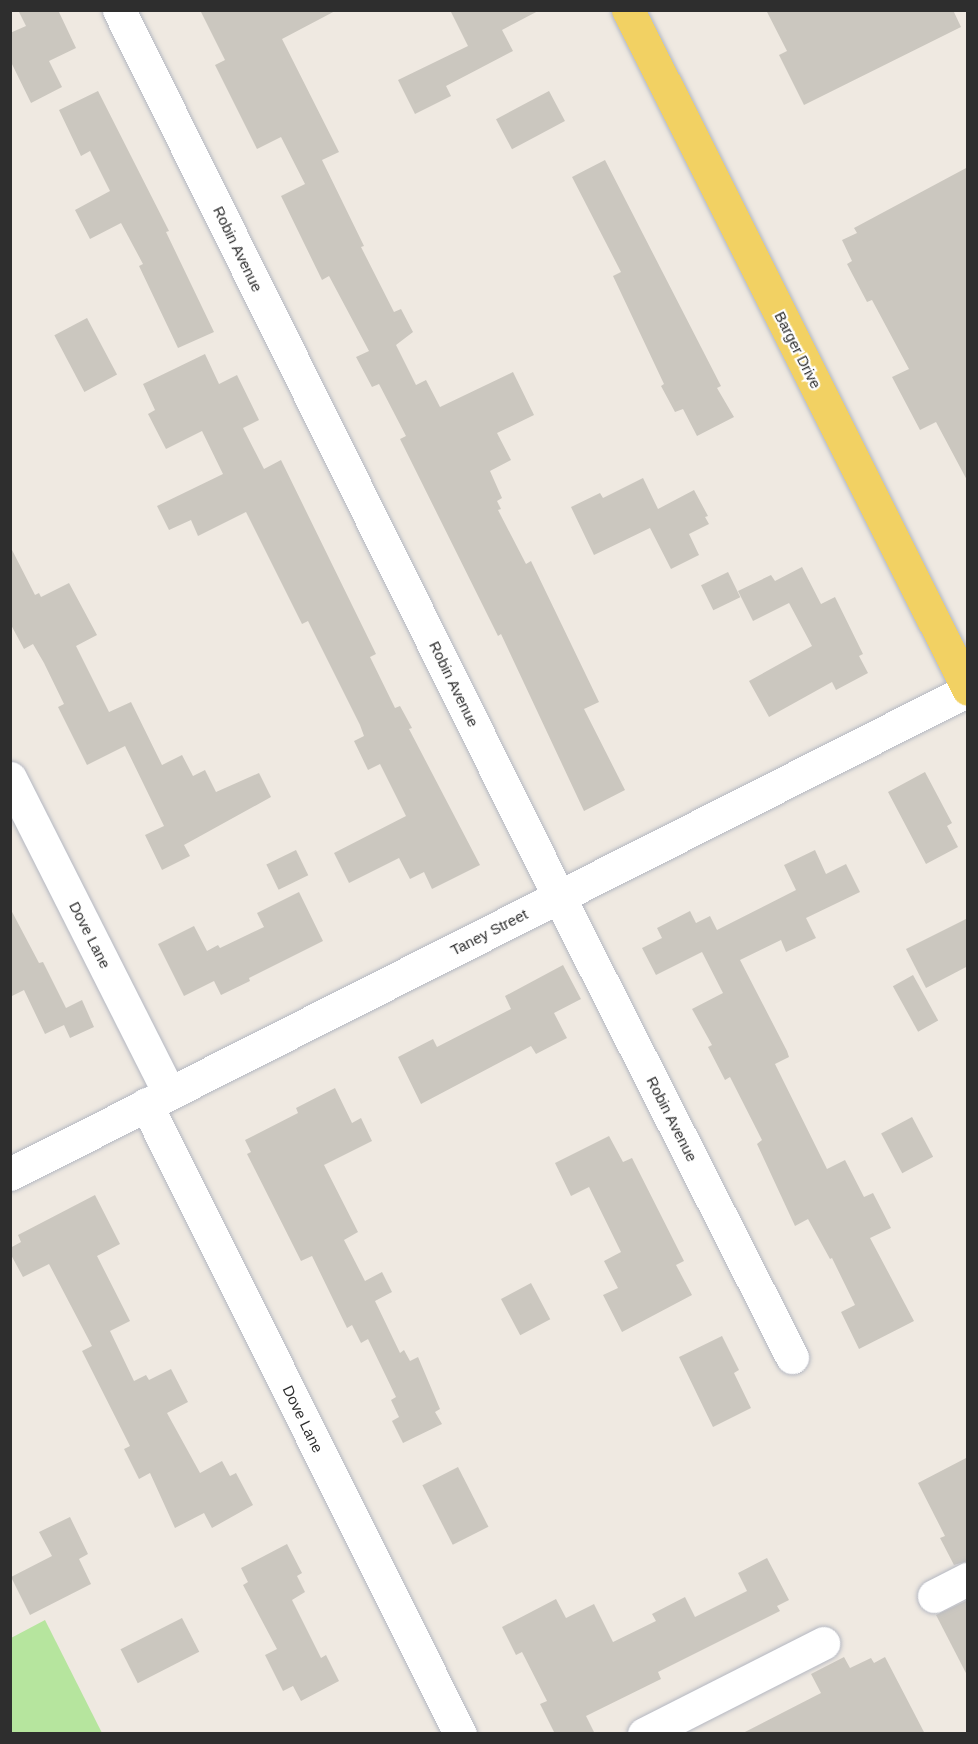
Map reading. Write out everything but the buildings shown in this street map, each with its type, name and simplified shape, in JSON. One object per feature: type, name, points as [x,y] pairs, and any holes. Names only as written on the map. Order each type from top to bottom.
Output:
[{"type":"main road","name":"Barger Drive","points":[[628,10],[968,689]]},
{"type":"street","name":"Robin Avenue","points":[[120,10],[558,895],[792,1356]]},
{"type":"street","name":"Taney Street","points":[[10,1174],[968,689]]},
{"type":"street","name":"Dove Lane","points":[[10,778],[158,1098],[460,1734]]},
{"type":"street","points":[[934,1596],[968,1579]]},
{"type":"street","points":[[644,1734],[823,1643]]},
{"type":"green space","points":[[45,1620],[102,1733],[11,1733],[11,1638]]}]
